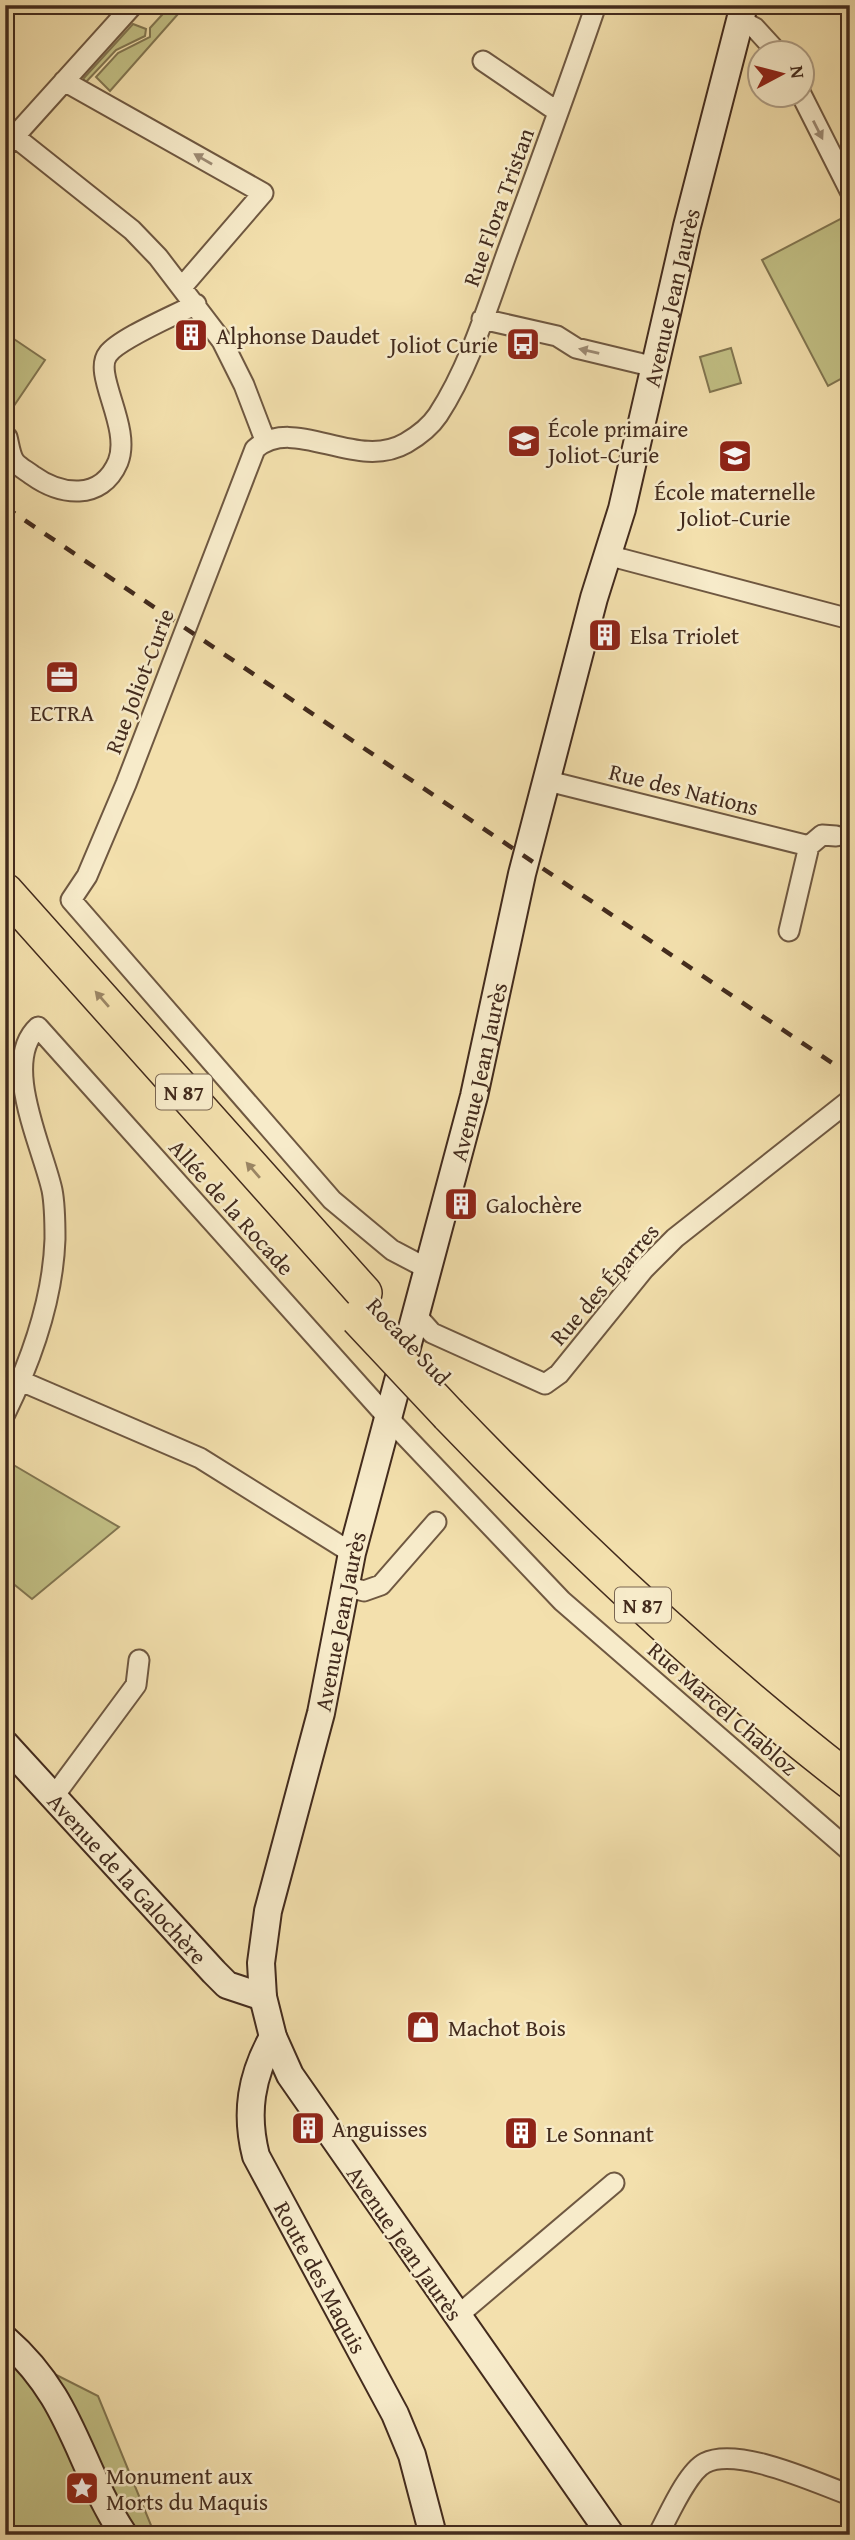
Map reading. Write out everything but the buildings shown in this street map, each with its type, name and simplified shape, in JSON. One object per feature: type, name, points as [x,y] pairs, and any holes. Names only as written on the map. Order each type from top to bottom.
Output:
[{"type":"highway","name":"Rocade Sud","points":[[5,891],[361,1306]]},
{"type":"highway","name":"Rocade Sud","points":[[5,927],[452,1402],[542,1510],[720,1675],[850,1781]]},
{"type":"highway","name":"Rocade Sud","points":[[452,1402],[656,1588],[850,1753]]},
{"type":"main road","name":"Avenue Jean Jaurès","points":[[611,2535],[290,2075],[273,2037],[263,1997],[261,1951],[278,1869],[321,1713],[352,1553],[390,1420],[490,1033],[522,874],[655,367],[742,12]]},
{"type":"main road","name":"Avenue de la Galochère","points":[[5,1744],[227,1985],[263,1997]]},
{"type":"main road","points":[[214,1972],[240,1972],[259,1957],[261,1951]]},
{"type":"main road","name":"Route des Maquis","points":[[273,2037],[253,2081],[248,2114],[251,2136],[262,2171],[375,2375],[412,2455],[433,2535]]},
{"type":"main road","points":[[251,2095],[263,2085],[290,2075]]},
{"type":"main road","points":[[5,2339],[49,2385],[67,2415],[107,2508],[124,2535]]},
{"type":"street","points":[[133,5],[9,137],[132,230],[182,286],[234,363],[265,440],[291,437],[359,452],[390,450],[408,442],[436,418],[453,389],[482,319],[557,336],[576,348],[655,367]]},
{"type":"street","name":"Rue Flora Tristan","points":[[482,319],[596,5]]},
{"type":"street","points":[[742,12],[764,38]]},
{"type":"street","name":"Rue Flora Tristan","points":[[483,61],[558,112]]},
{"type":"street","points":[[64,81],[262,193],[182,286]]},
{"type":"street","points":[[807,108],[850,191]]},
{"type":"street","points":[[7,437],[14,462],[50,487],[75,491],[96,487],[110,475],[122,447],[122,432],[107,387],[104,364],[107,354],[119,344],[196,304]]},
{"type":"street","name":"Rue Joliot-Curie","points":[[265,440],[254,449],[245,468],[126,784],[87,876],[71,900],[332,1200],[392,1250],[428,1269]]},
{"type":"street","points":[[607,555],[850,619]]},
{"type":"street","name":"Rue des Nations","points":[[548,781],[808,846]]},
{"type":"street","points":[[789,930],[808,846],[822,835],[836,836]]},
{"type":"street","name":"Allée de la Rocade","points":[[21,1381],[42,1319],[55,1240],[53,1194],[24,1090],[24,1046],[38,1027],[390,1420]]},
{"type":"street","name":"Rue des Éparres","points":[[416,1315],[432,1333],[545,1384],[559,1374],[644,1269],[675,1238],[850,1100]]},
{"type":"street","points":[[5,1414],[21,1381],[200,1458],[352,1553]]},
{"type":"street","name":"Rue Marcel Chabloz","points":[[390,1420],[562,1601],[850,1851]]},
{"type":"street","points":[[345,1587],[365,1591],[381,1585],[436,1522]]},
{"type":"street","points":[[54,1796],[136,1685],[139,1660]]},
{"type":"street","points":[[457,2317],[614,2183]]},
{"type":"street","points":[[658,2535],[692,2474],[704,2463],[715,2460],[739,2459],[760,2464],[850,2495]]},
{"type":"shaded area","points":[[171,5],[186,5],[110,91],[96,77],[118,53],[150,37],[150,28]]},
{"type":"shaded area","points":[[133,24],[146,29],[145,36],[116,50],[86,82],[83,79]]},
{"type":"shaded area","points":[[844,217],[850,228],[850,374],[828,386],[762,260]]},
{"type":"shaded area","points":[[5,333],[45,360],[5,419]]},
{"type":"shaded area","points":[[731,348],[741,383],[710,392],[700,357]]},
{"type":"shaded area","points":[[5,1460],[119,1527],[32,1599],[5,1577]]},
{"type":"shaded area","points":[[5,2349],[98,2396],[155,2535],[5,2535]]},
{"type":"railway","points":[[5,507],[850,1075]]},
{"type":"place","name":"Alphonse Daudet","points":[[191,335]]},
{"type":"place","name":"Joliot Curie","points":[[523,344]]},
{"type":"place","name":"École primaire Joliot-Curie","points":[[524,441]]},
{"type":"place","name":"École maternelle Joliot-Curie","points":[[735,456]]},
{"type":"place","name":"Elsa Triolet","points":[[605,635]]},
{"type":"place","name":"ECTRA","points":[[62,677]]},
{"type":"place","name":"Galochère","points":[[461,1204]]},
{"type":"place","name":"Machot Bois","points":[[423,2027]]},
{"type":"place","name":"Anguisses","points":[[308,2128]]},
{"type":"place","name":"Le Sonnant","points":[[521,2133]]},
{"type":"place","name":"Monument aux Morts du Maquis","points":[[82,2488]]}]
